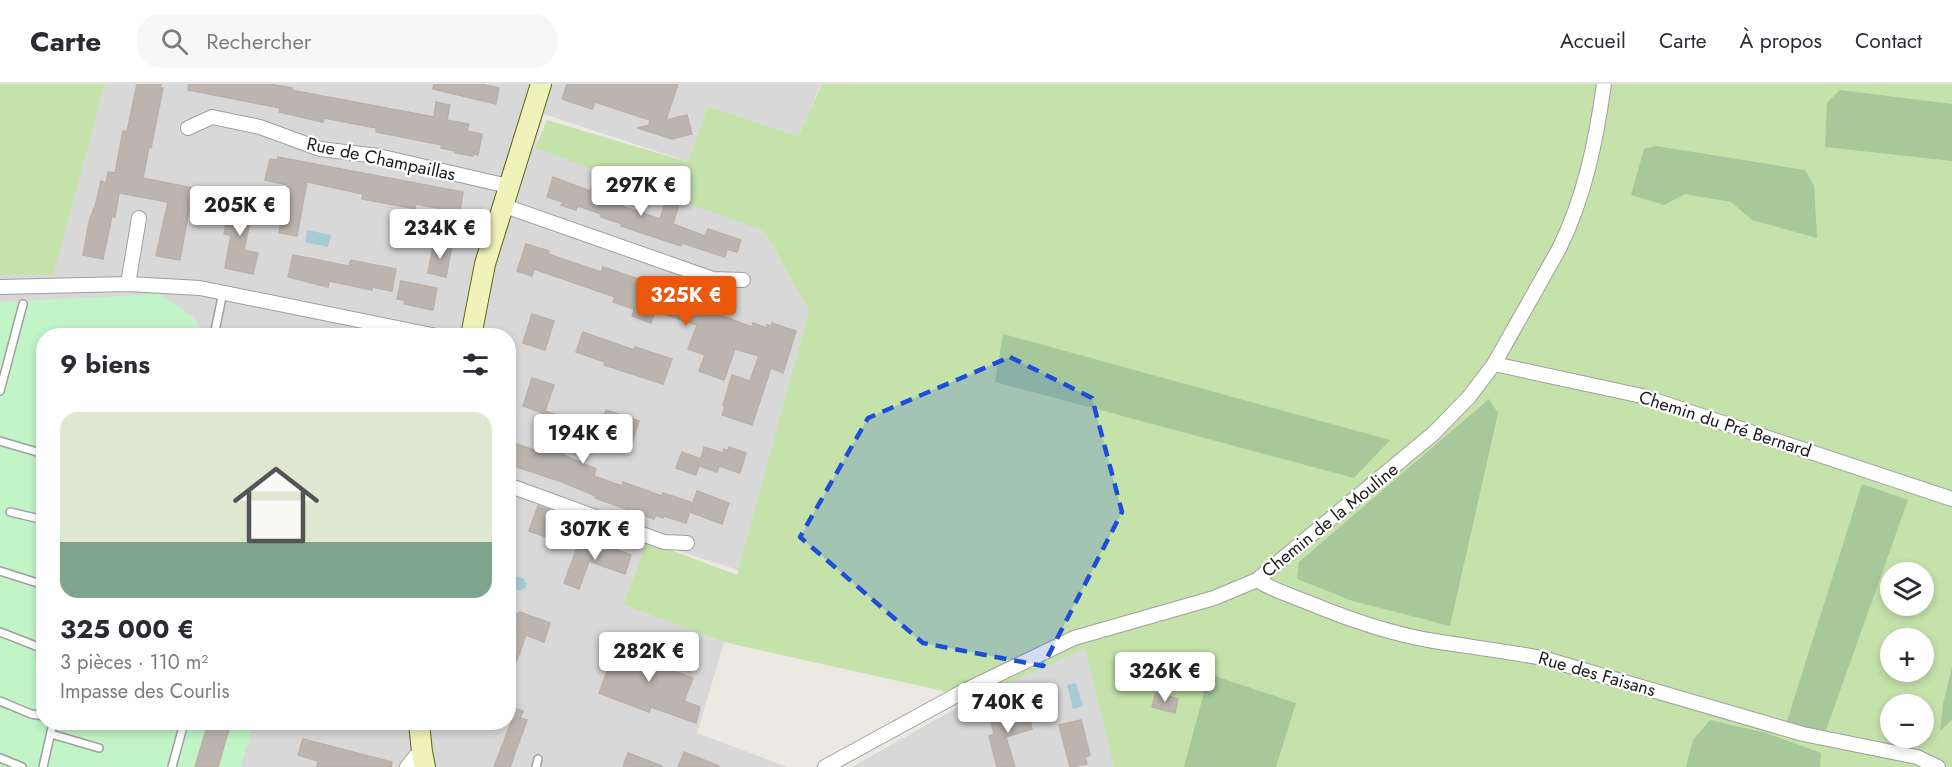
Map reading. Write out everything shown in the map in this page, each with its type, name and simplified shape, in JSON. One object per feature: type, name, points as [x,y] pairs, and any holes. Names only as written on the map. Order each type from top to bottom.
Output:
[{"type":"main road","points":[[473,328],[485,264],[541,84]]},
{"type":"main road","points":[[420,730],[424,760]]},
{"type":"street","name":"Chemin de la Mouline","points":[[825,767],[964,692],[1074,638],[1214,598],[1257,580],[1434,433],[1470,397],[1494,364],[1569,229],[1585,184],[1599,124],[1604,84]]},
{"type":"street","name":"Rue de Champaillas","points":[[188,128],[212,117],[260,127],[320,149],[378,156],[508,186]]},
{"type":"street","points":[[502,205],[713,279],[743,280]]},
{"type":"street","points":[[128,284],[139,218]]},
{"type":"street","points":[[0,287],[164,285],[223,292],[398,328]]},
{"type":"street","name":"Chemin du Pré Bernard","points":[[1494,364],[1642,396],[1952,499]]},
{"type":"street","points":[[516,487],[664,542],[687,543]]},
{"type":"street","name":"Rue des Faisans","points":[[1257,580],[1266,586],[1321,608],[1395,633],[1542,658],[1803,734],[1917,757],[1938,767]]},
{"type":"street","points":[[407,767],[416,756],[424,760]]},
{"type":"lane","points":[[216,328],[223,292]]},
{"type":"lane","points":[[0,391],[23,304]]},
{"type":"lane","points":[[0,441],[36,452]]},
{"type":"lane","points":[[9,512],[36,518]]},
{"type":"lane","points":[[0,571],[36,582]]},
{"type":"lane","points":[[0,632],[36,642]]},
{"type":"lane","points":[[0,701],[36,715]]},
{"type":"lane","points":[[43,767],[52,730]]},
{"type":"lane","points":[[172,767],[182,730]]},
{"type":"lane","points":[[51,735],[99,748]]},
{"type":"lane","points":[[0,758],[22,767]]},
{"type":"highlighted area","points":[[1010,357],[1092,398],[1122,512],[1043,666],[923,643],[800,537],[868,418]]},
{"type":"shaded area","points":[[105,84],[821,84],[798,136],[708,106],[689,162],[544,114],[535,148],[761,226],[809,311],[744,572],[647,541],[623,605],[724,642],[697,733],[787,767],[0,767],[0,275],[54,273]]},
{"type":"shaded area","points":[[1083,647],[1094,660],[1116,767],[852,767],[974,698]]},
{"type":"green space","points":[[0,84],[105,84],[54,274],[0,275]]},
{"type":"green space","points":[[822,84],[1952,84],[1952,767],[1114,767],[1085,649],[974,698],[724,642],[623,605],[647,541],[737,575],[809,311],[764,231],[535,148],[547,120],[688,162],[708,106],[798,136]]},
{"type":"green space","points":[[1840,90],[1952,104],[1952,161],[1825,147],[1827,103]]},
{"type":"green space","points":[[1656,146],[1805,170],[1814,186],[1817,238],[1752,220],[1731,202],[1685,194],[1664,205],[1631,195],[1644,149]]},
{"type":"green space","points":[[160,294],[193,317],[201,328],[36,328],[36,730],[251,730],[241,767],[0,767],[0,302]]},
{"type":"green space","points":[[1003,334],[1390,440],[1354,478],[995,382]]},
{"type":"green space","points":[[1489,399],[1498,413],[1450,626],[1353,601],[1297,579],[1299,562]]},
{"type":"green space","points":[[1862,484],[1908,500],[1886,562],[1880,562],[1880,579],[1825,733],[1787,721]]},
{"type":"green space","points":[[1952,667],[1952,720],[1940,731],[1943,704]]},
{"type":"green space","points":[[1209,674],[1296,703],[1276,767],[1184,767]]},
{"type":"green space","points":[[1710,720],[1766,733],[1821,753],[1820,767],[1686,767],[1693,740]]},
{"type":"water","points":[[307,230],[331,235],[328,247],[305,242]]},
{"type":"water","points":[[516,576],[525,579],[524,582],[527,583],[525,589],[522,588],[521,591],[516,589]]},
{"type":"water","points":[[1076,683],[1083,706],[1073,709],[1067,685]]},
{"type":"building","points":[[137,84],[161,84],[160,88],[163,88],[143,178],[193,188],[180,260],[156,256],[168,202],[119,193],[103,259],[83,255],[89,222],[101,181],[106,183],[108,172],[115,173],[123,131],[127,132]]},
{"type":"building","points":[[189,84],[270,84],[434,117],[436,102],[450,105],[447,120],[469,124],[467,131],[482,134],[478,155],[455,153],[456,151],[441,148],[442,145],[376,132],[376,128],[324,118],[323,122],[279,112],[280,108],[188,90]]},
{"type":"building","points":[[434,84],[480,84],[499,88],[496,104],[433,89]]},
{"type":"building","points":[[567,84],[678,84],[666,120],[687,115],[692,134],[672,139],[638,128],[649,125],[650,120],[595,102],[592,109],[562,99]]},
{"type":"building","points":[[278,157],[463,192],[460,212],[416,204],[415,209],[362,199],[363,194],[307,182],[297,236],[279,233],[288,185],[265,180],[270,159],[277,160]]},
{"type":"building","points":[[553,177],[590,191],[592,187],[624,198],[621,206],[660,219],[669,192],[682,195],[673,224],[705,236],[708,229],[741,240],[737,252],[727,249],[725,257],[682,243],[681,246],[621,226],[622,224],[601,217],[601,214],[578,206],[576,210],[561,205],[563,202],[547,197]]},
{"type":"building","points":[[232,198],[254,202],[244,250],[258,253],[253,274],[225,268],[231,235],[224,234]]},
{"type":"building","points":[[434,242],[452,246],[446,277],[428,273]]},
{"type":"building","points":[[526,244],[601,272],[603,267],[644,281],[642,285],[706,304],[704,308],[752,327],[753,323],[767,328],[767,325],[771,326],[772,323],[796,331],[783,373],[771,368],[752,425],[722,415],[725,406],[723,405],[732,375],[750,381],[759,356],[735,349],[724,380],[699,371],[705,355],[688,349],[697,325],[655,311],[651,323],[632,316],[634,309],[613,302],[615,297],[534,269],[532,276],[517,271]]},
{"type":"building","points":[[293,255],[349,266],[351,260],[396,269],[392,291],[372,287],[372,290],[329,281],[328,287],[288,277]]},
{"type":"building","points":[[401,281],[437,288],[433,310],[404,304],[405,300],[397,299]]},
{"type":"building","points":[[532,314],[554,321],[545,350],[523,343]]},
{"type":"building","points":[[583,332],[634,350],[635,347],[672,359],[663,384],[604,365],[605,362],[576,352]]},
{"type":"building","points":[[532,378],[554,385],[545,411],[578,422],[563,455],[596,469],[594,476],[622,486],[623,482],[662,496],[663,493],[693,503],[686,523],[656,515],[654,519],[595,498],[596,496],[562,482],[516,467],[516,444],[534,450],[543,423],[540,422],[543,413],[523,406]]},
{"type":"building","points":[[606,410],[639,421],[632,443],[598,432]]},
{"type":"building","points":[[704,447],[723,453],[724,449],[728,451],[729,447],[746,453],[740,473],[719,466],[717,472],[699,466],[700,462],[696,475],[676,468],[682,452],[701,459]]},
{"type":"building","points":[[697,491],[729,503],[722,524],[690,512]]},
{"type":"building","points":[[538,506],[550,510],[546,522],[554,525],[549,538],[529,531]]},
{"type":"building","points":[[581,537],[631,555],[625,574],[589,561],[579,589],[564,583]]},
{"type":"building","points":[[520,612],[550,623],[544,642],[526,635],[516,662],[516,614]]},
{"type":"building","points":[[649,644],[671,652],[665,668],[693,678],[684,701],[700,707],[696,723],[651,707],[649,712],[599,693],[616,648],[644,658]]},
{"type":"building","points":[[1156,693],[1178,699],[1175,713],[1152,707]]},
{"type":"building","points":[[1026,705],[1032,729],[1006,737],[1015,767],[997,767],[989,736],[994,734],[990,718]]},
{"type":"building","points":[[516,709],[523,711],[520,718],[527,720],[510,767],[494,767],[508,730],[516,730]]},
{"type":"building","points":[[1081,720],[1090,755],[1085,757],[1087,764],[1070,767],[1059,725]]},
{"type":"building","points":[[206,730],[229,730],[218,767],[195,767]]},
{"type":"building","points":[[303,739],[392,762],[391,767],[317,767],[318,761],[298,755]]},
{"type":"building","points":[[684,752],[719,766],[719,767],[678,767]]},
{"type":"building","points":[[628,753],[662,766],[623,767]]}]
